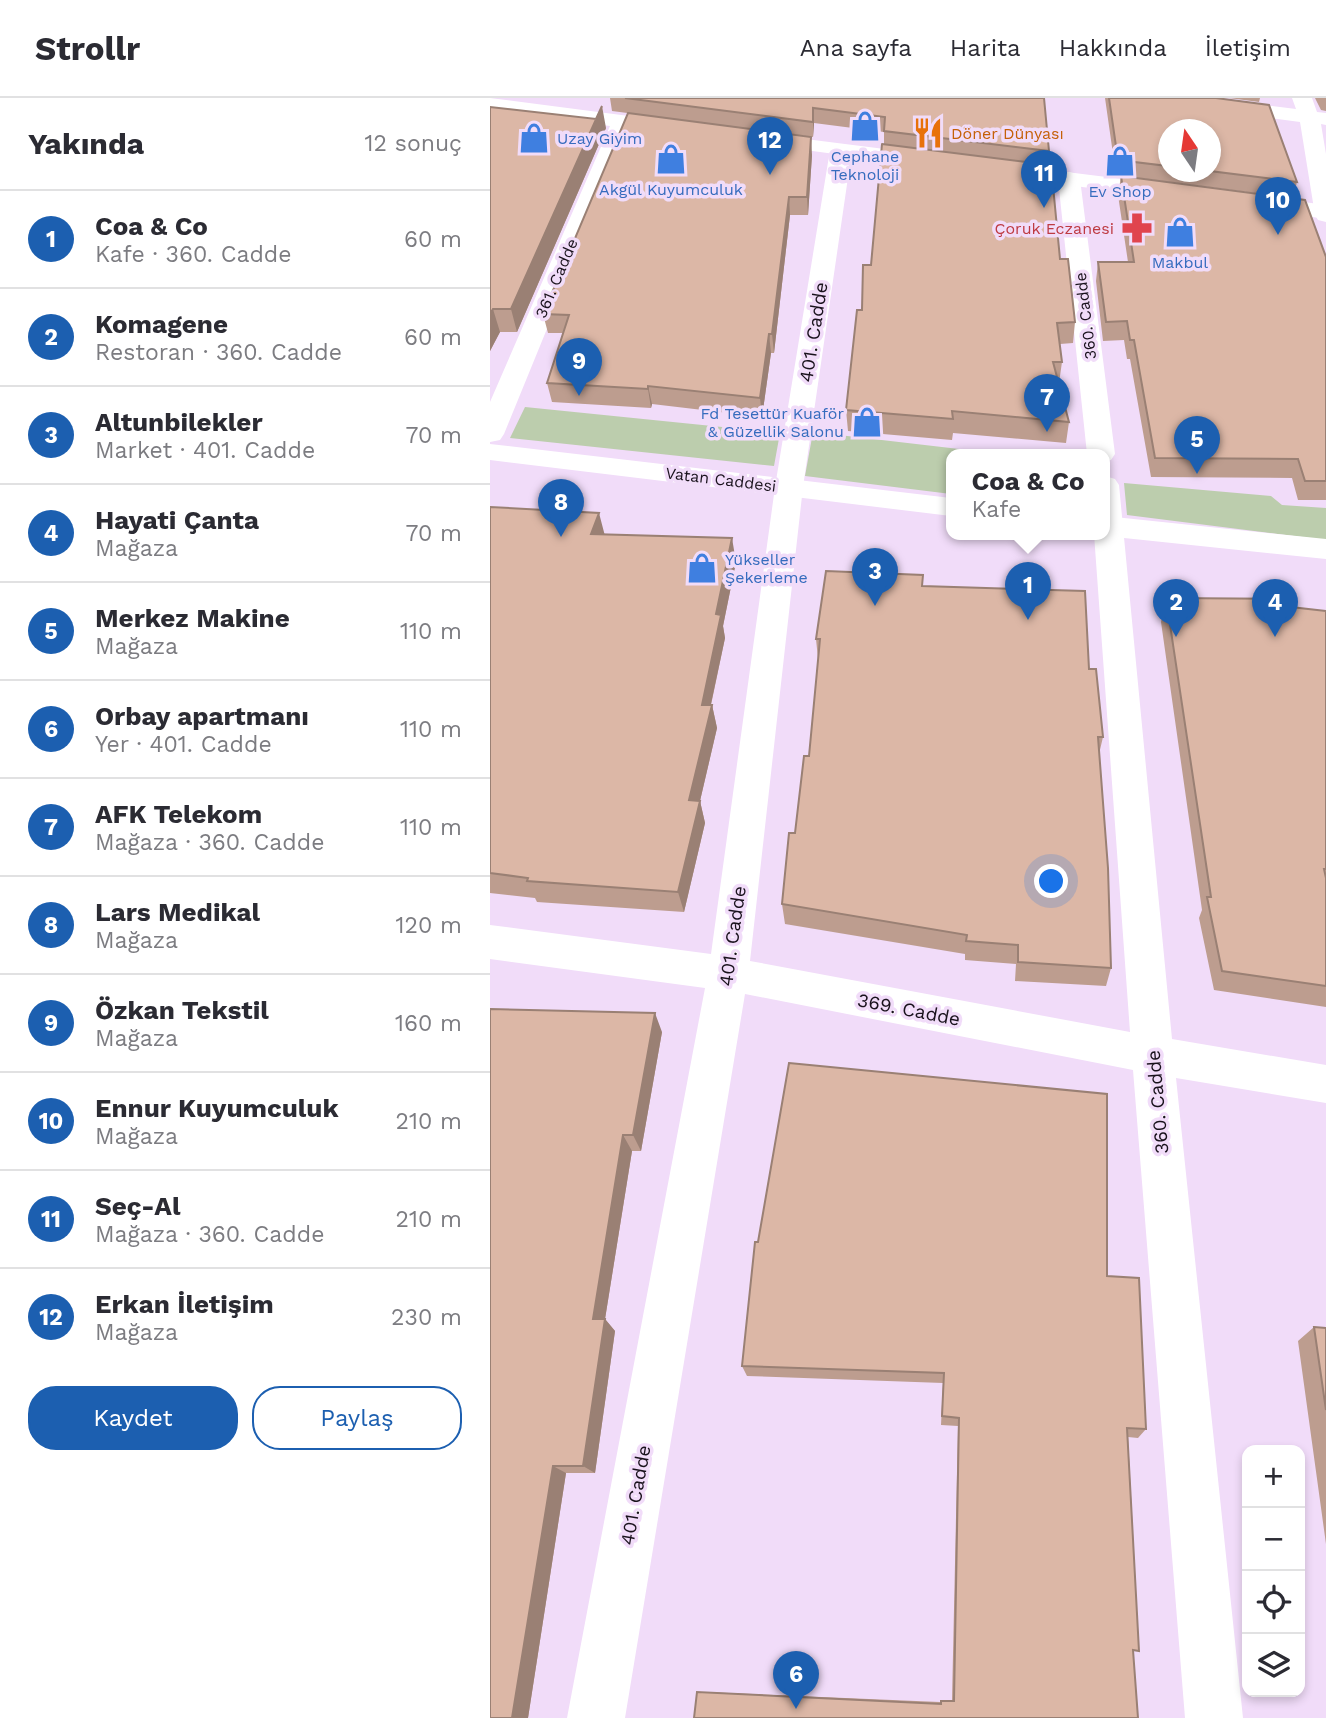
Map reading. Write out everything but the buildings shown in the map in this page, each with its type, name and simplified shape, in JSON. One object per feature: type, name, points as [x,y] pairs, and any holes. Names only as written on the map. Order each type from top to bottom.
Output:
[{"type":"street","points":[[1161,98],[1312,111],[1326,213],[1244,202]]},
{"type":"street","points":[[490,104],[529,103],[622,121],[691,130]]},
{"type":"street","name":"361. Cadde","points":[[490,434],[622,121]]},
{"type":"street","points":[[732,136],[948,163]]},
{"type":"street","name":"401. Cadde","points":[[596,1718],[728,974],[789,487],[841,150]]},
{"type":"street","points":[[975,167],[1190,195]]},
{"type":"street","name":"360. Cadde","points":[[1069,179],[1100,449]]},
{"type":"street","name":"Vatan Caddesi","points":[[490,452],[946,506]]},
{"type":"street","points":[[1110,526],[1326,549]]},
{"type":"street","name":"360. Cadde","points":[[1108,540],[1214,1718]]},
{"type":"street","name":"369. Cadde","points":[[490,942],[728,974],[1153,1055],[1326,1084]]},
{"type":"green space","points":[[525,407],[780,433],[774,466],[510,438]]},
{"type":"green space","points":[[813,432],[959,449],[946,449],[946,493],[805,476]]},
{"type":"green space","points":[[1124,483],[1271,496],[1282,505],[1326,508],[1326,540],[1127,515]]},
{"type":"place","name":"Cephane Teknoloji","points":[[865,126]]},
{"type":"place","name":"Döner Dünyası","points":[[928,133]]},
{"type":"place","name":"Uzay Giyim","points":[[534,138]]},
{"type":"place","name":"Akgül Kuyumculuk","points":[[671,159]]},
{"type":"place","name":"Ev Shop","points":[[1120,161]]},
{"type":"place","name":"Erkan İletişim","points":[[770,175]]},
{"type":"place","name":"Seç-Al","points":[[1044,208]]},
{"type":"place","name":"Çoruk Eczanesi","points":[[1137,228]]},
{"type":"place","name":"Makbul","points":[[1180,232]]},
{"type":"place","name":"Ennur Kuyumculuk","points":[[1278,235]]},
{"type":"place","name":"Özkan Tekstil","points":[[579,396]]},
{"type":"place","name":"Fd Tesettür Kuaför & Güzellik Salonu","points":[[867,422]]},
{"type":"place","name":"AFK Telekom","points":[[1047,432]]},
{"type":"place","name":"Merkez Makine","points":[[1197,474]]},
{"type":"place","name":"Lars Medikal","points":[[561,537]]},
{"type":"place","name":"Yükseller Şekerleme","points":[[702,568]]},
{"type":"place","name":"Altunbilekler","points":[[875,606]]},
{"type":"place","name":"Coa & Co","points":[[1028,620]]},
{"type":"place","name":"Komagene","points":[[1176,637]]},
{"type":"place","name":"Hayati Çanta","points":[[1275,637]]},
{"type":"place","name":"Orbay apartmanı","points":[[796,1709]]}]
